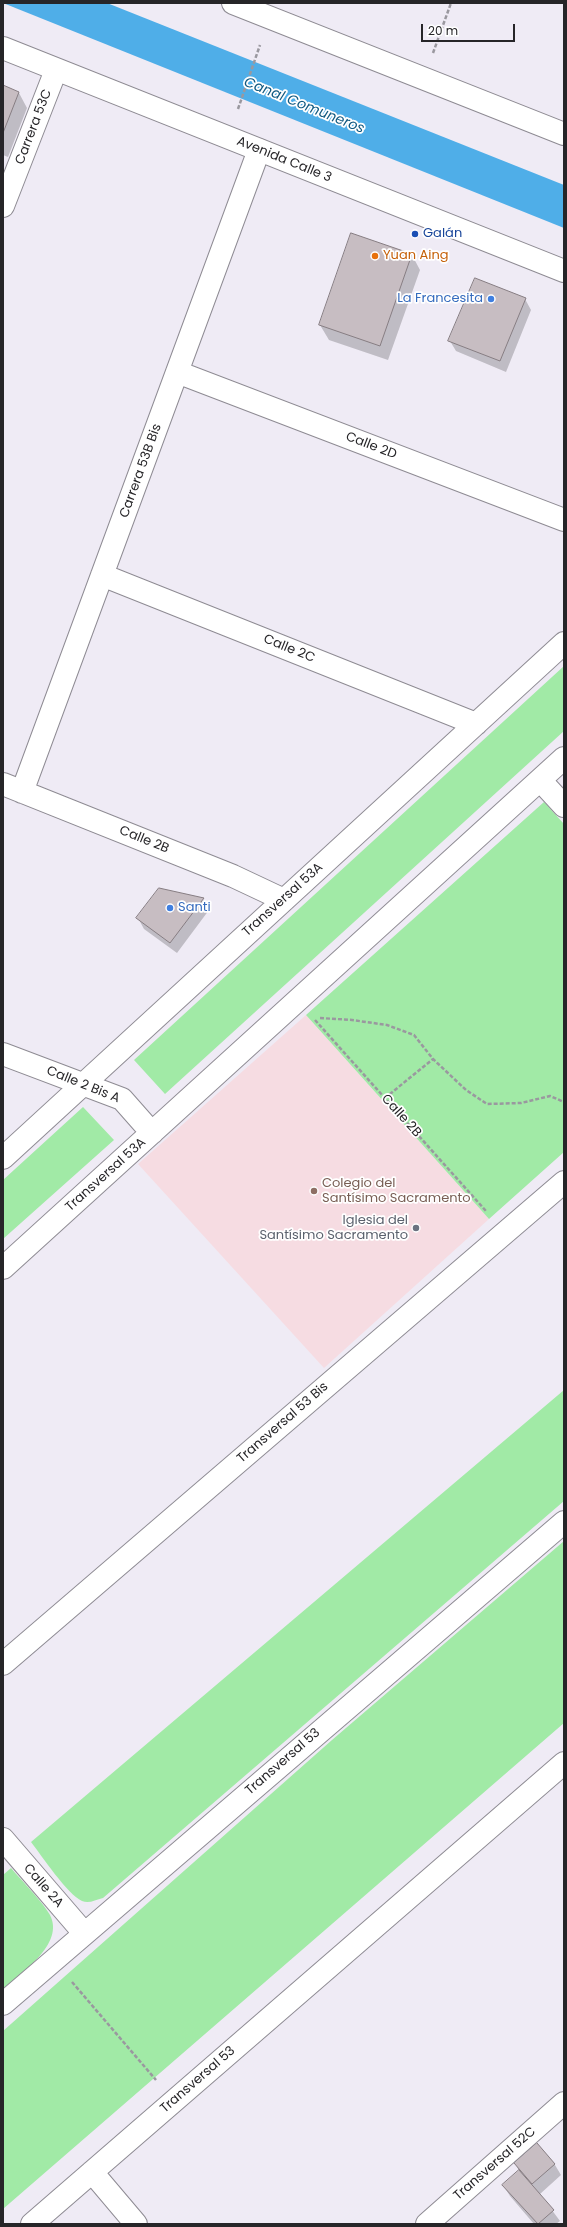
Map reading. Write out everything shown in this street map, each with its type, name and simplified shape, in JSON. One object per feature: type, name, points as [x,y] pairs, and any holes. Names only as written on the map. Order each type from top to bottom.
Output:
[{"type":"street","points":[[233,3],[564,134]]},
{"type":"street","name":"Avenida Calle 3","points":[[3,48],[564,271]]},
{"type":"street","name":"Carrera 53C","points":[[3,206],[56,70]]},
{"type":"street","name":"Carrera 53B Bis","points":[[13,788],[102,575],[259,150]]},
{"type":"street","name":"Calle 2D","points":[[177,372],[564,520]]},
{"type":"street","name":"Calle 2C","points":[[102,575],[476,724]]},
{"type":"street","name":"Transversal 53A","points":[[3,1158],[564,643]]},
{"type":"street","name":"Transversal 53A","points":[[3,1268],[564,758]]},
{"type":"street","points":[[540,780],[564,806]]},
{"type":"street","name":"Calle 2B","points":[[13,788],[233,876],[284,900]]},
{"type":"street","name":"Calle 2 Bis A","points":[[3,1054],[122,1099],[152,1133]]},
{"type":"street","name":"Transversal 53 Bis","points":[[3,1664],[564,1182]]},
{"type":"street","name":"Transversal 53","points":[[3,2004],[564,1522]]},
{"type":"street","name":"Transversal 53","points":[[32,2224],[564,1763]]},
{"type":"street","name":"Calle 2A","points":[[3,1839],[84,1933]]},
{"type":"street","name":"Transversal 52C","points":[[427,2224],[564,2103]]},
{"type":"street","points":[[92,2172],[136,2224]]},
{"type":"path","points":[[432,56],[451,3]]},
{"type":"path","points":[[238,109],[260,45]]},
{"type":"path","name":"Calle 2B","points":[[433,1059],[414,1036],[387,1025],[352,1020],[313,1018],[505,1232]]},
{"type":"path","points":[[385,1098],[433,1059],[466,1090],[487,1104],[521,1103],[550,1096],[564,1102]]},
{"type":"path","points":[[53,1961],[175,2100]]},
{"type":"shaded area","name":"Colegio del Santísimo Sacramento","points":[[306,1015],[489,1219],[324,1368],[138,1164]]},
{"type":"green space","points":[[564,666],[564,731],[165,1094],[134,1060]]},
{"type":"green space","points":[[544,802],[564,824],[564,1152],[489,1219],[306,1015]]},
{"type":"green space","points":[[83,1107],[114,1140],[3,1239],[3,1180]]},
{"type":"green space","points":[[564,1390],[564,1501],[103,1898],[85,1902],[69,1891],[31,1842]]},
{"type":"green space","points":[[564,1541],[564,1723],[3,2209],[3,2031],[332,1740]]},
{"type":"green space","points":[[11,1868],[46,1909],[50,1915],[53,1926],[52,1937],[39,1957],[3,1989],[3,1875]]},
{"type":"water","name":"Canal Comuneros","points":[[3,3],[107,3],[564,185],[564,228]]},
{"type":"building","points":[[3,85],[19,92],[3,133]]},
{"type":"building","points":[[351,233],[412,254],[380,346],[319,325]]},
{"type":"building","points":[[475,278],[526,298],[500,361],[448,341]]},
{"type":"building","name":"Santi","points":[[159,888],[204,898],[170,943],[136,918]]},
{"type":"building","points":[[537,2143],[555,2164],[532,2184],[514,2163]]},
{"type":"building","points":[[519,2170],[554,2210],[538,2224],[502,2185]]},
{"type":"place","name":"Galán","points":[[415,234]]},
{"type":"place","name":"Yuan Aing","points":[[375,256]]},
{"type":"place","name":"La Francesita","points":[[491,299]]},
{"type":"place","name":"Santi","points":[[170,908]]},
{"type":"place","name":"Colegio del Santísimo Sacramento","points":[[314,1191]]},
{"type":"place","name":"Iglesia del Santísimo Sacramento","points":[[416,1228]]}]
